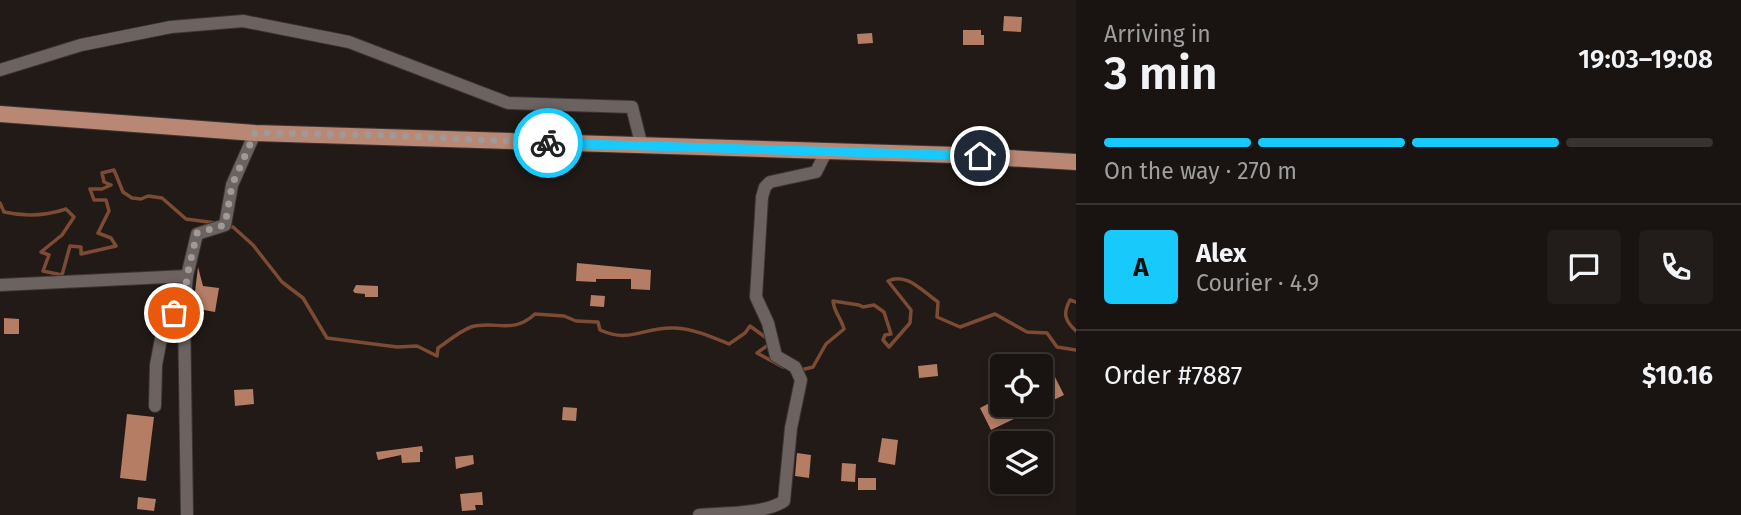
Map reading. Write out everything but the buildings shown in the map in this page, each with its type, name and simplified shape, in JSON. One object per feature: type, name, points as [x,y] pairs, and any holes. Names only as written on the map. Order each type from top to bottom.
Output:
[{"type":"main road","points":[[0,114],[255,133],[956,155],[1076,162]]},
{"type":"street","points":[[0,70],[81,45],[171,27],[243,21],[349,42],[508,103],[632,107],[642,147]]},
{"type":"street","points":[[187,515],[184,309],[187,276],[197,233],[225,225],[232,185],[255,133]]},
{"type":"street","points":[[699,515],[763,512],[784,501],[791,428],[800,380],[795,367],[776,356],[768,323],[756,297],[762,197],[769,182],[816,172],[826,152]]},
{"type":"street","points":[[0,285],[187,276]]},
{"type":"street","points":[[155,407],[156,365],[164,318],[184,309]]},
{"type":"waterway","points":[[0,203],[4,212],[12,214],[35,215],[66,209],[74,217],[62,235],[41,252],[49,255],[43,271],[62,275],[70,246],[81,247],[81,254],[116,246],[111,238],[98,233],[109,211],[106,200],[94,200],[90,189],[102,189],[111,185],[104,182],[102,173],[114,170],[123,192],[132,198],[162,198],[186,219],[216,223]]},
{"type":"waterway","points":[[227,226],[233,227],[253,245],[282,282],[303,298],[327,338],[397,347],[417,346],[437,356],[438,348],[471,327],[519,324],[535,314],[598,322],[600,330],[611,334],[630,335],[675,328],[696,332],[729,344],[750,326],[765,337]]},
{"type":"waterway","points":[[801,370],[813,367],[826,344],[844,329],[833,301],[863,307],[874,305],[884,312],[891,334],[885,335],[883,340],[889,347],[910,323],[911,310],[888,281],[895,279],[908,281],[920,288],[938,302],[937,317],[960,327],[995,314],[1027,332],[1047,333],[1057,347],[1076,350]]},
{"type":"waterway","points":[[1076,302],[1070,300],[1066,309],[1067,320],[1076,331]]},
{"type":"waterway","points":[[768,345],[757,353],[783,367]]},
{"type":"way so far","points":[[174,313],[184,309],[187,276],[197,233],[225,225],[232,185],[255,133],[380,135],[548,143]]},
{"type":"route","points":[[548,143],[980,156]]}]
